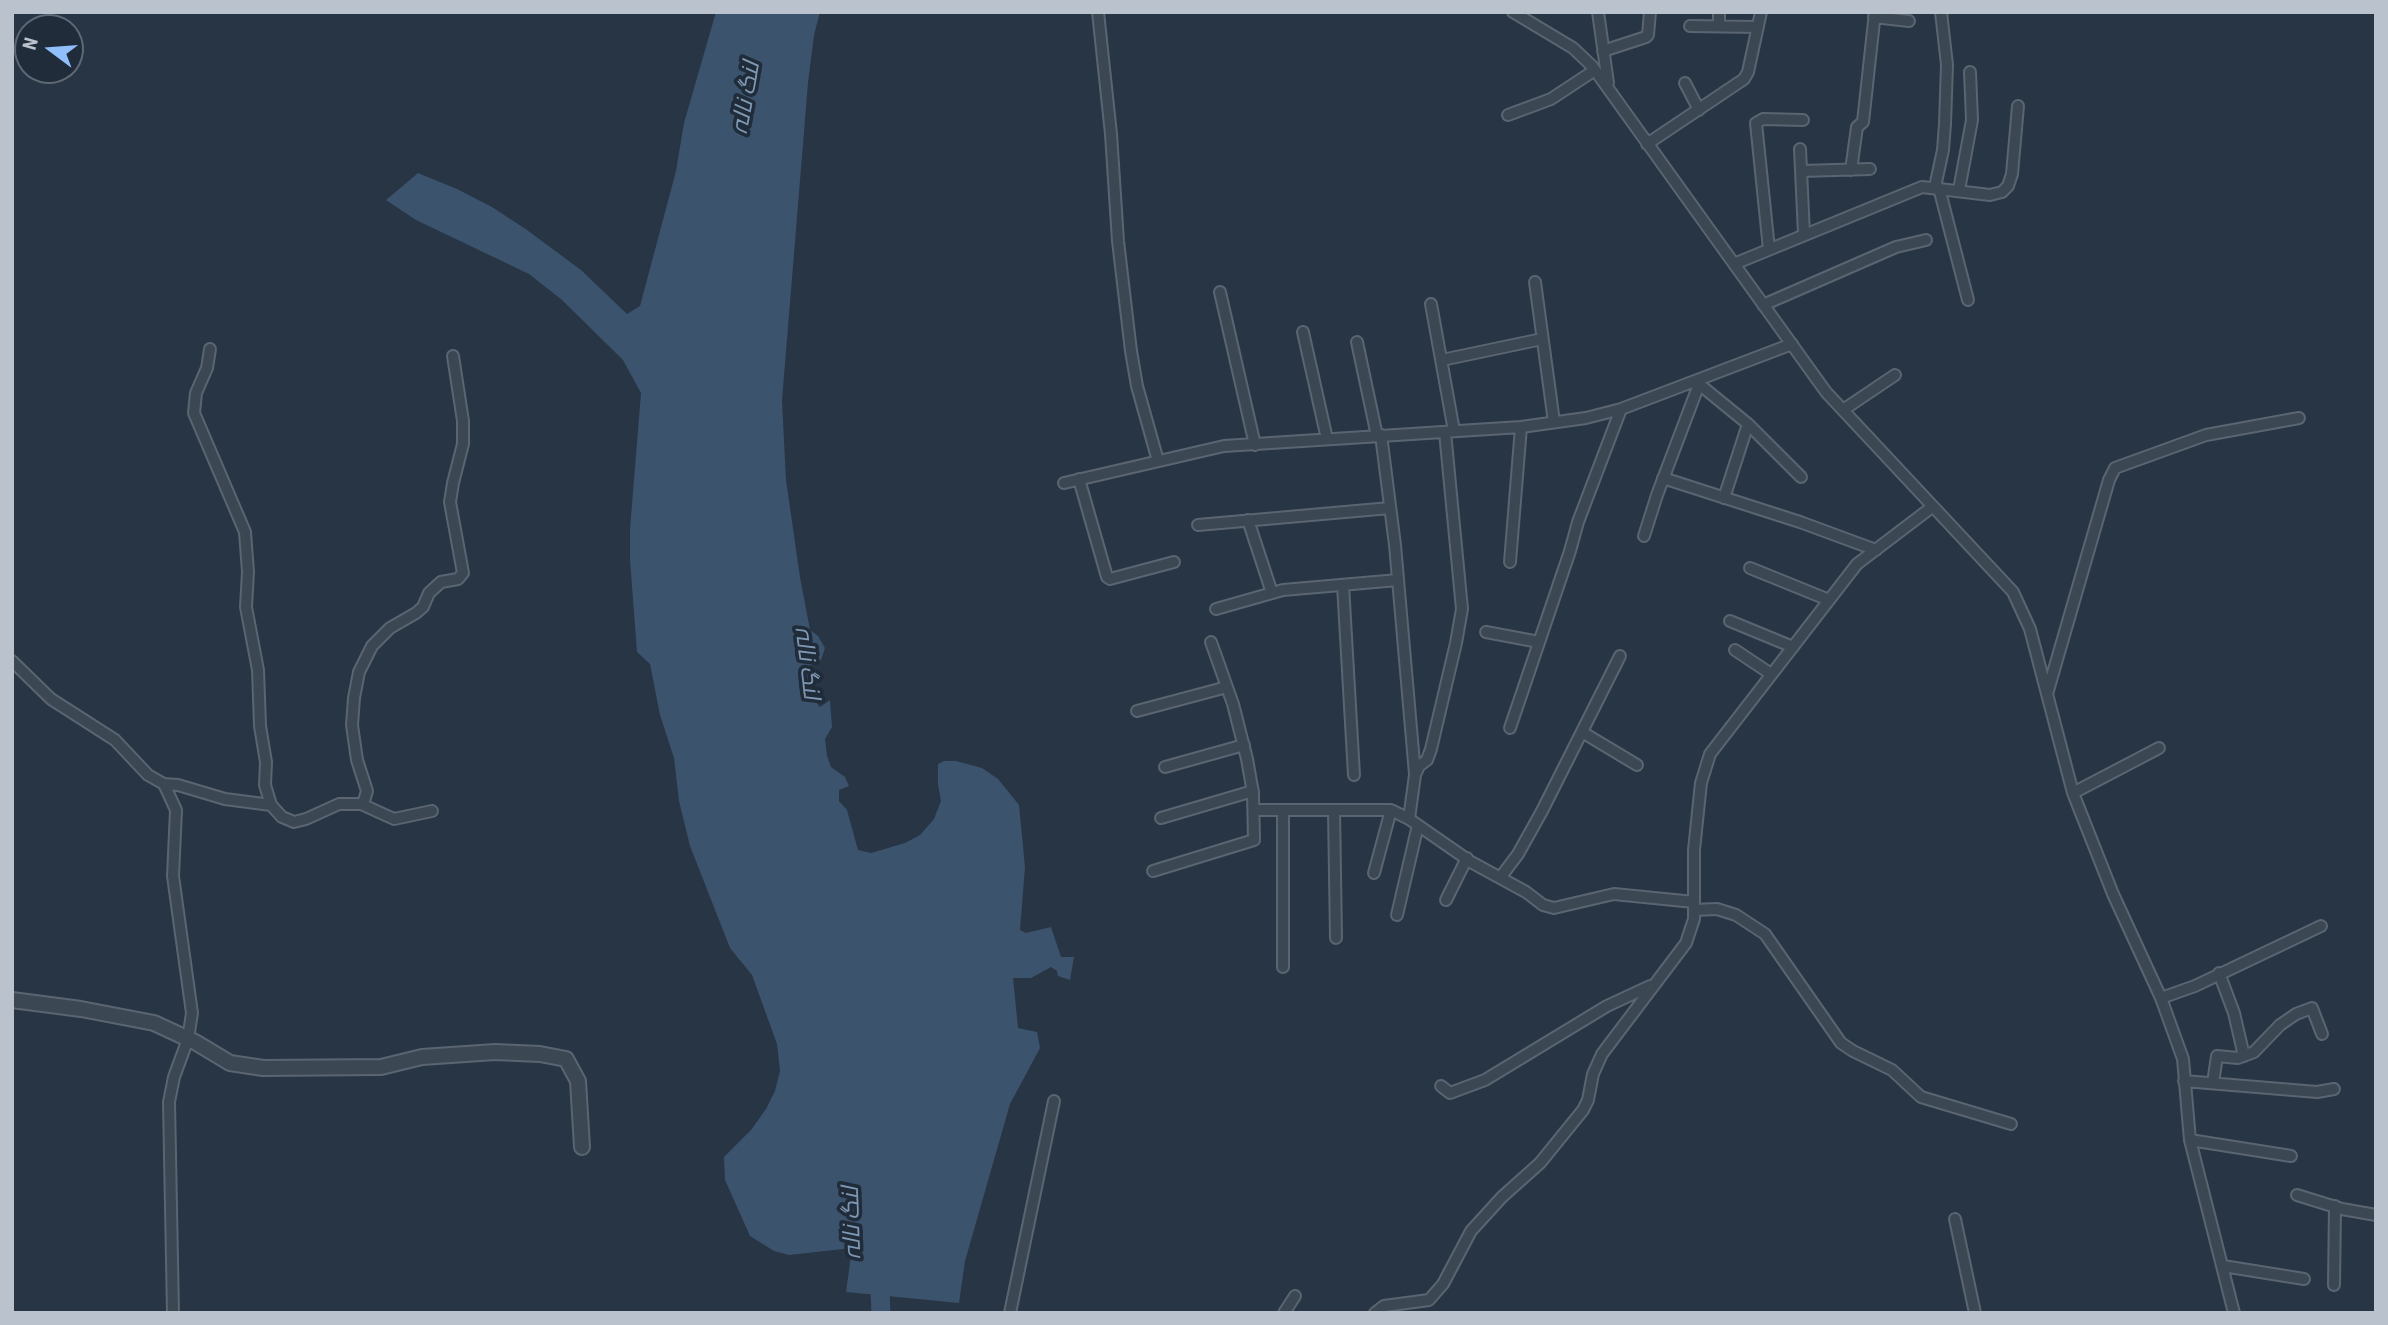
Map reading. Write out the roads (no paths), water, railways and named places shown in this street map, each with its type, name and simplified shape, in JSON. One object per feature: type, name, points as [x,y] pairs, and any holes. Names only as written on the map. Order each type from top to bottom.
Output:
[{"type":"street","points":[[1098,12],[1111,134],[1118,241],[1131,351],[1137,386],[1158,461]]},
{"type":"street","points":[[1513,12],[1573,48],[1595,70],[1826,392],[2013,592],[2030,629],[2073,793],[2113,894],[2161,998],[2183,1059],[2190,1140],[2234,1313]]},
{"type":"street","points":[[1598,12],[1608,86]]},
{"type":"street","points":[[1603,51],[1646,37],[1650,12]]},
{"type":"street","points":[[1719,12],[1719,26]]},
{"type":"street","points":[[1647,144],[1744,79],[1748,72],[1761,12]]},
{"type":"street","points":[[1941,12],[1947,65],[1943,150],[1937,187],[1968,300]]},
{"type":"street","points":[[1851,170],[1857,127],[1863,122],[1875,15],[1909,20]]},
{"type":"street","points":[[1690,26],[1758,27]]},
{"type":"street","points":[[1508,115],[1551,99],[1595,70]]},
{"type":"street","points":[[1959,190],[1972,127],[1970,72]]},
{"type":"street","points":[[1685,83],[1699,110]]},
{"type":"street","points":[[1734,264],[1922,187],[1990,195],[2002,192],[2008,186],[2012,174],[2018,106]]},
{"type":"street","points":[[1769,249],[1756,123],[1763,120],[1803,120]]},
{"type":"street","points":[[1800,149],[1804,234]]},
{"type":"street","points":[[1801,171],[1870,169]]},
{"type":"street","points":[[1763,305],[1896,247],[1926,240]]},
{"type":"street","points":[[1535,282],[1554,422]]},
{"type":"street","points":[[1220,292],[1255,445]]},
{"type":"street","points":[[1415,775],[1419,766],[1427,760],[1431,749],[1462,609],[1442,360],[1431,304]]},
{"type":"street","points":[[1303,332],[1327,439]]},
{"type":"street","points":[[1442,360],[1542,339]]},
{"type":"street","points":[[1357,342],[1379,435],[1390,508],[1415,775],[1414,822],[1397,915]]},
{"type":"street","points":[[1064,483],[1224,446],[1521,427],[1586,418],[1621,409],[1700,381],[1792,344]]},
{"type":"street","points":[[210,349],[207,368],[196,393],[194,413],[245,531],[246,607],[258,670],[260,726],[266,762],[264,778],[271,805],[282,817],[294,822],[306,820],[339,804],[361,804],[394,819],[432,811]]},
{"type":"street","points":[[361,804],[365,801],[367,791],[357,760],[352,725],[359,672],[372,646],[390,628],[423,607],[429,593],[441,582],[458,579],[463,573],[450,502],[463,444],[463,421],[453,356]]},
{"type":"street","points":[[1843,410],[1895,375]]},
{"type":"street","points":[[1700,381],[1801,477]]},
{"type":"street","points":[[1644,536],[1700,381]]},
{"type":"street","points":[[1510,728],[1578,522],[1621,409]]},
{"type":"street","points":[[2046,697],[2109,480],[2115,468],[2206,435],[2299,418]]},
{"type":"street","points":[[1724,498],[1748,424]]},
{"type":"street","points":[[1510,562],[1521,427]]},
{"type":"street","points":[[1663,478],[1876,550]]},
{"type":"street","points":[[1080,479],[1107,577],[1110,579],[1174,562]]},
{"type":"street","points":[[1375,1313],[1384,1306],[1429,1300],[1443,1284],[1471,1231],[1502,1197],[1540,1163],[1583,1110],[1602,1054],[1686,943],[1694,919],[1694,850],[1701,783],[1710,754],[1857,564],[1932,507]]},
{"type":"street","points":[[1198,525],[1390,508]]},
{"type":"street","points":[[1248,520],[1272,593]]},
{"type":"street","points":[[1750,568],[1829,600]]},
{"type":"street","points":[[1216,609],[1272,593],[1398,580]]},
{"type":"street","points":[[1343,584],[1354,775]]},
{"type":"street","points":[[1730,621],[1793,647]]},
{"type":"street","points":[[1486,632],[1539,642]]},
{"type":"street","points":[[1153,871],[1254,840],[1252,791],[1244,745],[1211,642]]},
{"type":"street","points":[[1735,650],[1771,674]]},
{"type":"street","points":[[1500,878],[1524,844],[1620,656]]},
{"type":"street","points":[[12,661],[51,699],[115,740],[148,775],[164,784],[178,785],[225,799],[271,805]]},
{"type":"street","points":[[1137,711],[1227,687]]},
{"type":"street","points":[[1582,732],[1637,765]]},
{"type":"street","points":[[1165,767],[1244,745]]},
{"type":"street","points":[[2073,793],[2159,748]]},
{"type":"street","points":[[164,784],[176,810],[173,876],[192,999],[192,1023],[169,1101],[173,1313]]},
{"type":"street","points":[[1161,818],[1252,791]]},
{"type":"street","points":[[1254,810],[1391,810],[1543,905],[1554,908],[1614,894],[1717,909],[1735,915],[1765,934],[1841,1043],[1892,1070],[1921,1097],[2011,1124]]},
{"type":"street","points":[[1283,810],[1283,967]]},
{"type":"street","points":[[1334,810],[1336,938]]},
{"type":"street","points":[[1374,873],[1391,810]]},
{"type":"street","points":[[1446,900],[1466,858]]},
{"type":"street","points":[[2161,998],[2321,926]]},
{"type":"street","points":[[2219,974],[2235,1013],[2244,1056]]},
{"type":"street","points":[[1441,1086],[1450,1093],[1485,1080],[1607,1006],[1653,985]]},
{"type":"street","points":[[12,1000],[81,1009],[154,1023],[230,1063],[263,1068],[381,1067],[422,1057],[495,1052],[540,1054],[566,1059],[578,1081],[582,1147]]},
{"type":"street","points":[[2213,1083],[2217,1056],[2238,1058],[2254,1052],[2280,1025],[2312,1008],[2322,1034]]},
{"type":"street","points":[[2184,1081],[2317,1092],[2334,1089]]},
{"type":"street","points":[[1010,1313],[1054,1101]]},
{"type":"street","points":[[2190,1140],[2291,1156]]},
{"type":"street","points":[[2297,1195],[2376,1215]]},
{"type":"street","points":[[2334,1285],[2335,1206]]},
{"type":"street","points":[[1955,1219],[1975,1313]]},
{"type":"street","points":[[2223,1266],[2304,1279]]},
{"type":"street","points":[[1284,1313],[1295,1296]]},
{"type":"water","points":[[716,12],[820,12],[808,83],[782,400],[786,480],[800,577],[810,630],[818,636],[825,648],[821,660],[809,666],[808,684],[812,697],[820,707],[830,700],[832,727],[825,739],[827,756],[831,767],[845,777],[849,786],[839,790],[839,801],[847,810],[858,850],[871,853],[905,843],[920,835],[934,819],[941,801],[938,764],[956,761],[982,768],[998,779],[1019,805],[1025,867],[1020,930],[1026,933],[1051,927],[1061,957],[1074,957],[1070,980],[1058,976],[1057,971],[1051,967],[1031,978],[1013,978],[1018,1028],[1037,1032],[1040,1048],[1010,1104],[965,1261],[959,1303],[846,1292],[852,1248],[789,1255],[774,1251],[750,1236],[725,1180],[724,1157],[751,1130],[775,1091],[780,1071],[777,1044],[752,975],[730,948],[690,846],[679,801],[674,758],[660,715],[650,664],[637,652],[630,529],[641,393],[623,360],[562,300],[529,274],[416,220],[386,200],[418,173],[457,189],[492,207],[527,230],[581,270],[627,314],[640,306],[676,171],[684,123]]},
{"type":"waterway","name":"لنگ نالہ","points":[[879,1272],[881,1313]]}]
